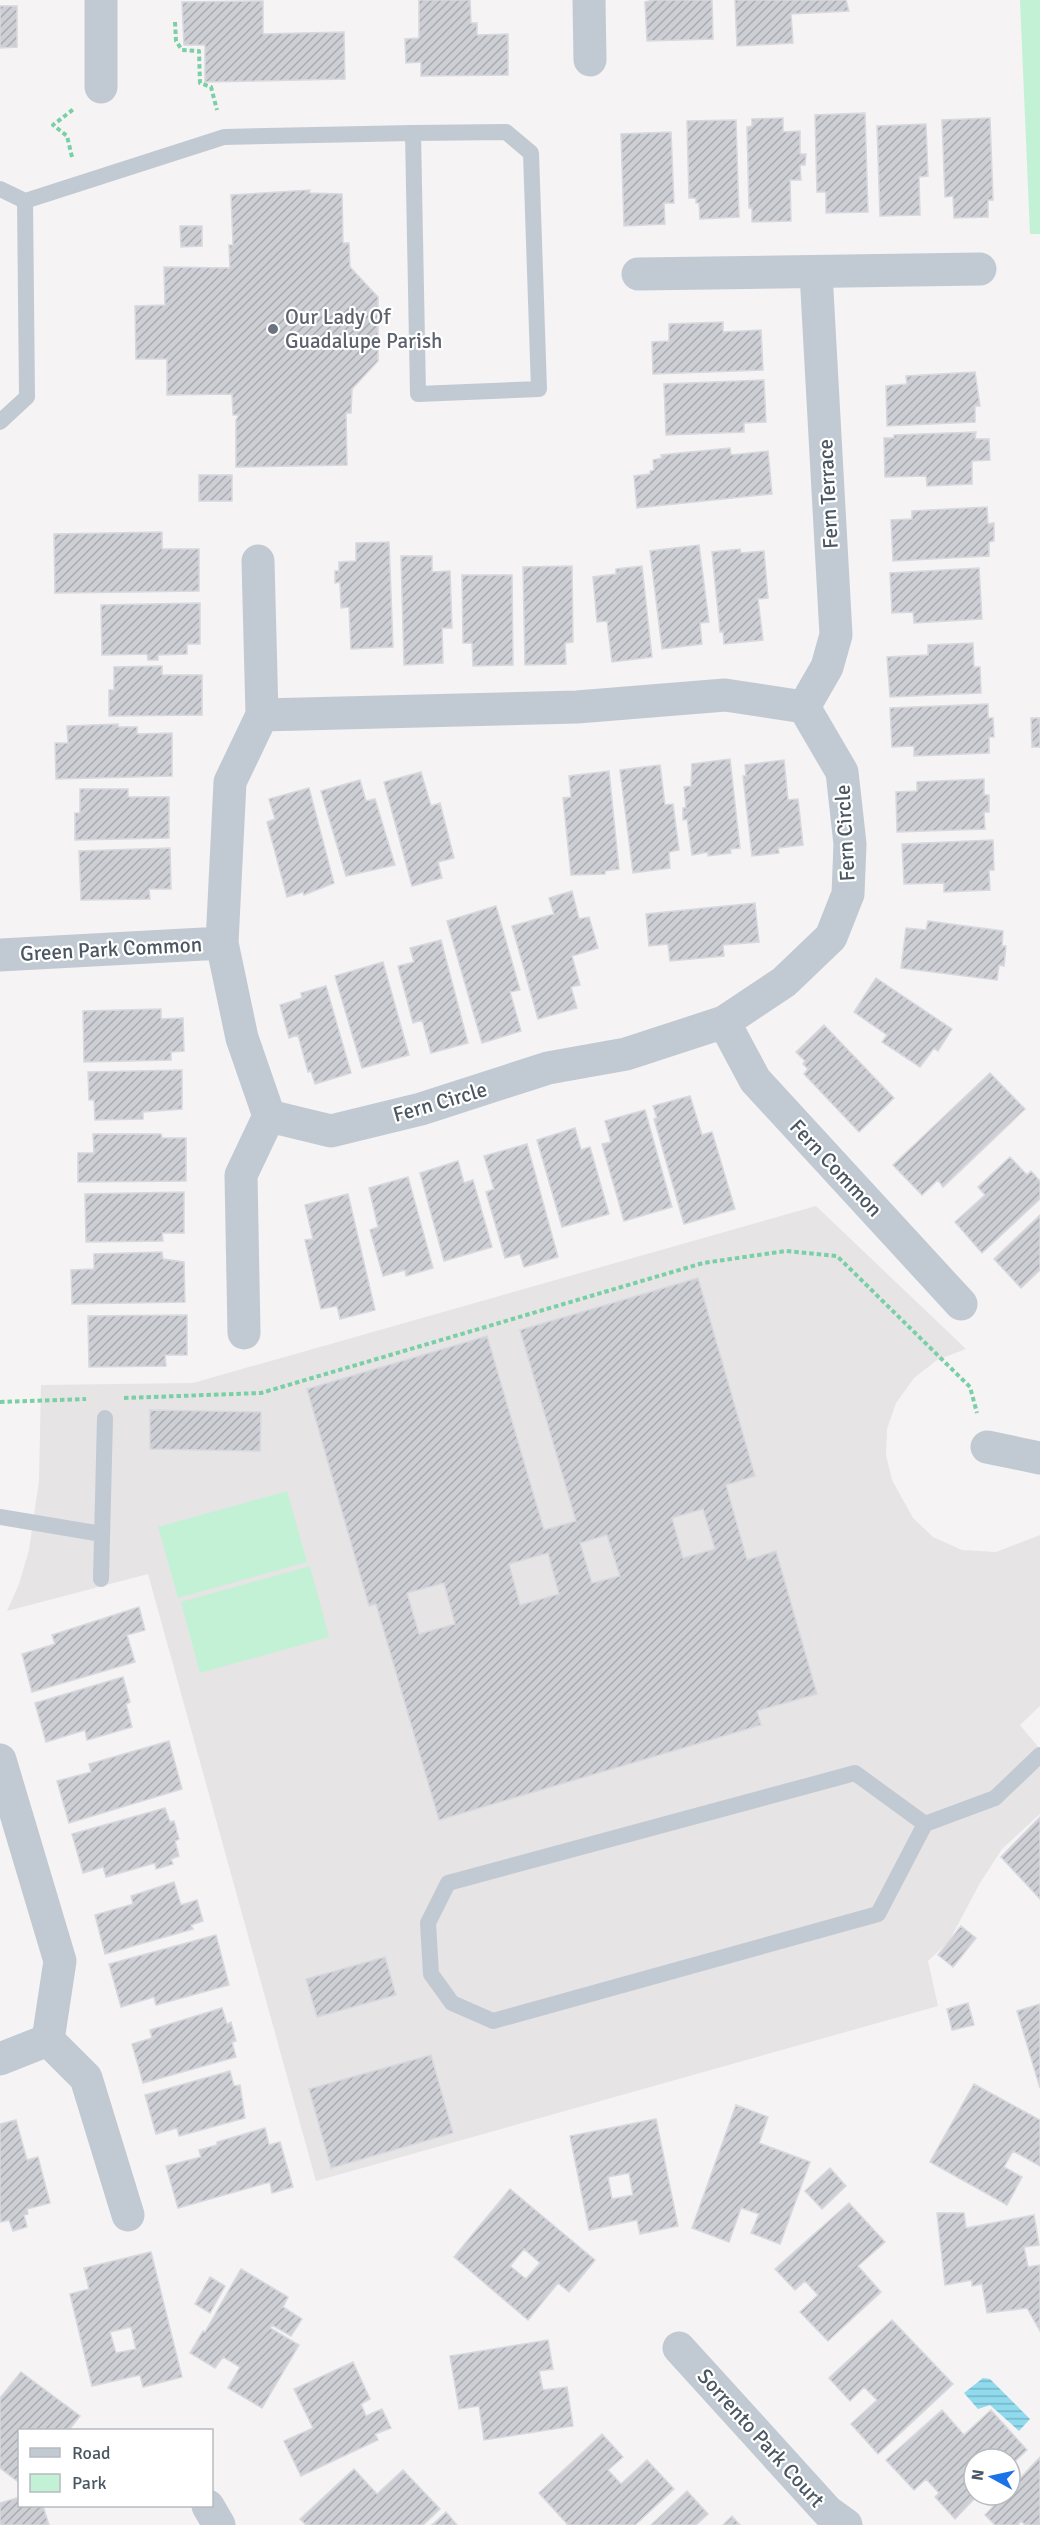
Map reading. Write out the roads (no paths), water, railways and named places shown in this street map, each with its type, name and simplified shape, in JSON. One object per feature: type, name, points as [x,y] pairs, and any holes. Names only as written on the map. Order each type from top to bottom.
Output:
[{"type":"street","points":[[101,0],[101,87]]},
{"type":"street","points":[[589,0],[590,60]]},
{"type":"street","points":[[638,274],[980,269]]},
{"type":"street","name":"Fern Terrace","points":[[804,707],[827,667],[836,635],[816,273]]},
{"type":"street","points":[[244,1333],[241,1175],[269,1116],[242,1038],[222,943],[230,782],[262,715],[258,561]]},
{"type":"street","points":[[262,715],[577,707],[725,694],[804,707]]},
{"type":"street","name":"Fern Circle","points":[[269,1116],[331,1131],[421,1109],[548,1068],[626,1054],[724,1022],[784,982],[831,937],[848,894],[850,844],[843,772],[804,707]]},
{"type":"street","name":"Green Park Common","points":[[0,955],[222,943]]},
{"type":"street","name":"Fern Common","points":[[724,1022],[755,1080],[961,1304]]},
{"type":"street","points":[[987,1447],[1040,1458]]},
{"type":"street","points":[[0,1760],[60,1961],[48,2040]]},
{"type":"street","points":[[0,2059],[48,2040]]},
{"type":"street","points":[[48,2040],[86,2078],[128,2215]]},
{"type":"street","name":"Sorrento Park Court","points":[[679,2348],[828,2512],[846,2525]]},
{"type":"street","points":[[209,2507],[219,2525]]},
{"type":"lane","points":[[0,189],[25,201],[224,137],[413,133],[507,132],[531,153],[539,389],[418,394],[413,133]]},
{"type":"lane","points":[[0,422],[27,397],[25,201]]},
{"type":"lane","points":[[101,1579],[105,1418]]},
{"type":"lane","points":[[0,1517],[102,1534]]},
{"type":"lane","points":[[925,1824],[855,1773],[448,1883],[428,1923],[431,1974],[452,2003],[493,2021],[878,1914],[925,1824],[995,1798],[1040,1755]]},
{"type":"water","points":[[983,2378],[990,2379],[1030,2419],[1019,2431],[990,2405],[978,2409],[964,2393]]},
{"type":"place","name":"Our Lady Of Guadalupe Parish","points":[[273,329]]}]
